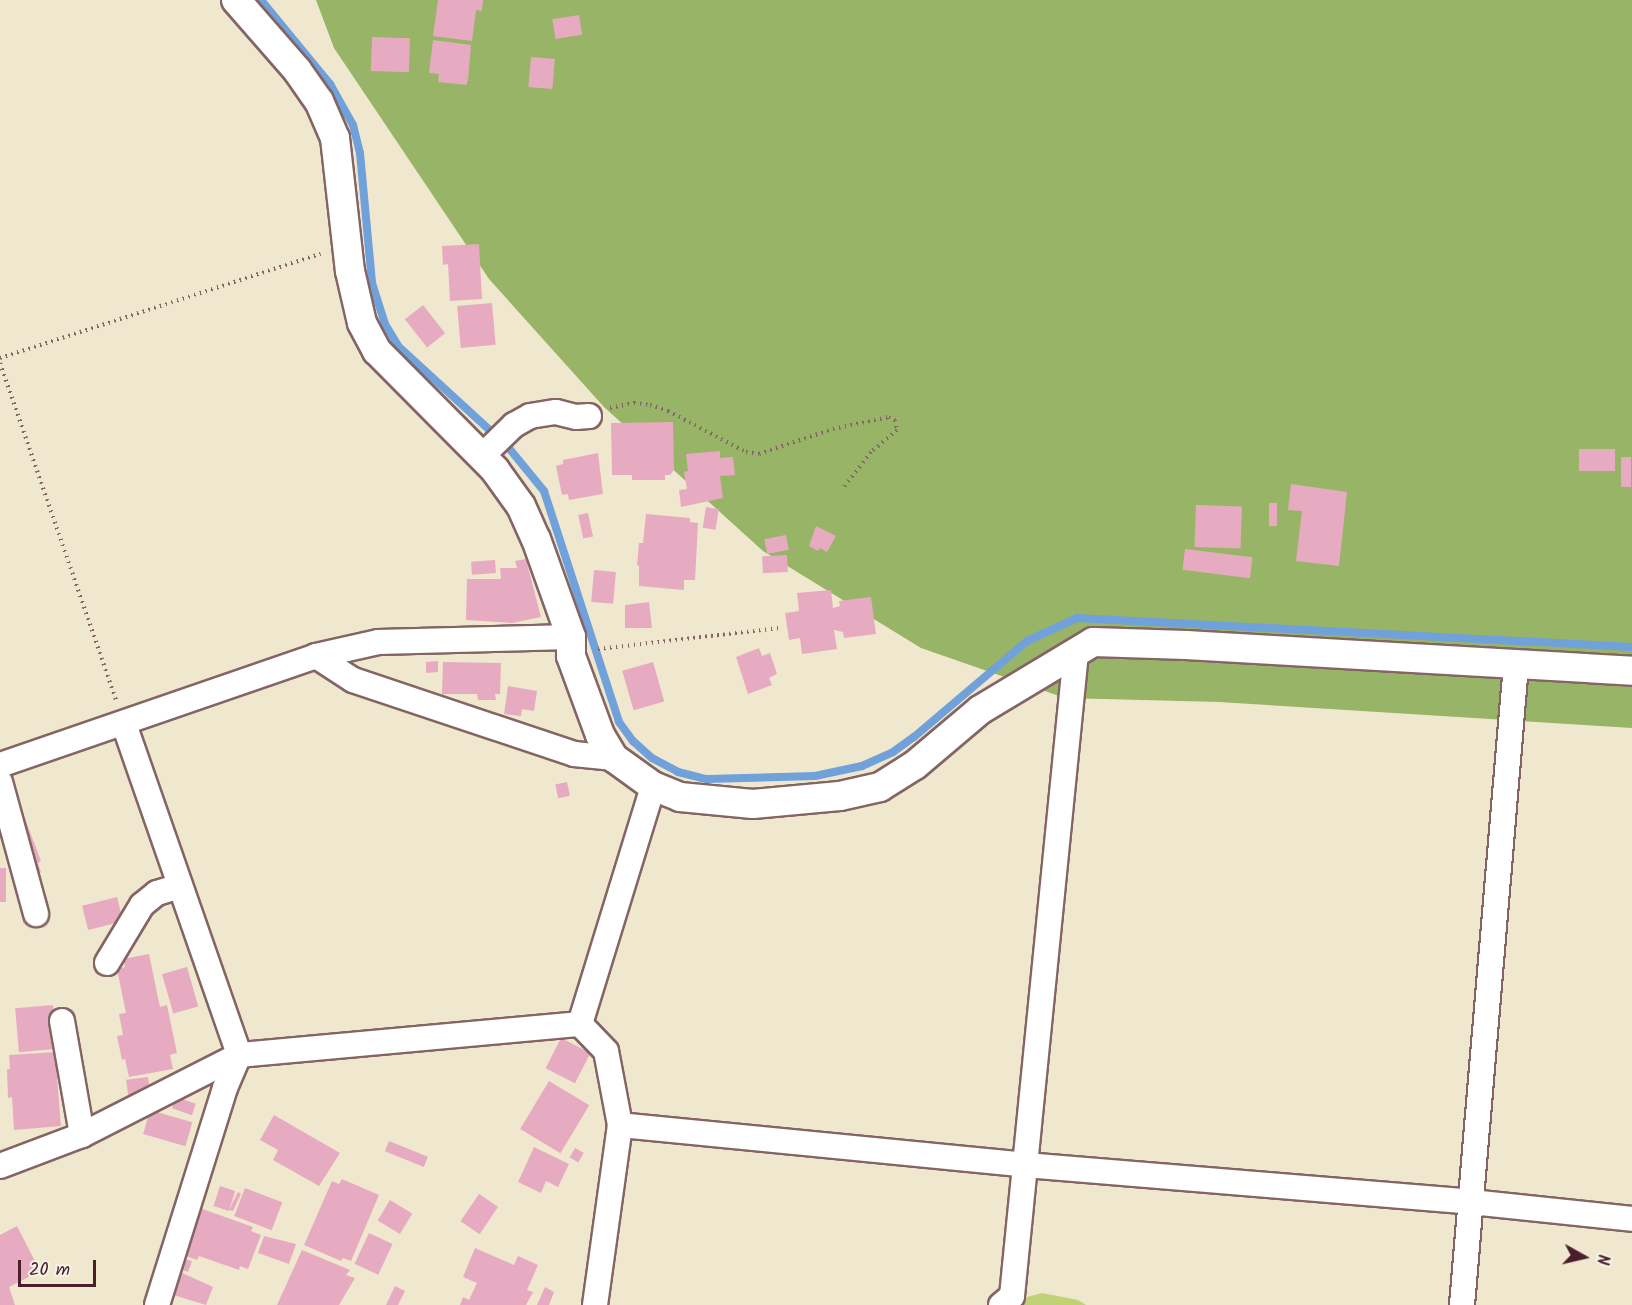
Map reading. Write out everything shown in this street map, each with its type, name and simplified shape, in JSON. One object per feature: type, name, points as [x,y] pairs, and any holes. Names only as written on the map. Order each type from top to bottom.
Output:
[{"type":"street","points":[[236,0],[297,70],[319,101],[335,138],[350,272],[362,323],[376,351],[493,445],[536,539],[571,637],[571,656],[600,735],[614,758],[653,786],[680,797],[753,804],[840,796],[880,787],[915,765],[980,710],[1094,642],[1186,645],[1632,671]]},
{"type":"street","points":[[493,445],[530,416],[542,412],[589,416]]},
{"type":"street","points":[[0,765],[316,656],[378,642],[571,637]]},
{"type":"street","points":[[1001,1305],[1012,1296],[1076,652]]},
{"type":"street","points":[[316,656],[353,680],[574,754],[614,758]]},
{"type":"street","points":[[1462,1305],[1516,665]]},
{"type":"street","points":[[124,724],[239,1055],[225,1088],[157,1305]]},
{"type":"street","points":[[0,782],[36,914]]},
{"type":"street","points":[[580,1024],[653,786]]},
{"type":"street","points":[[107,963],[142,905],[157,893],[180,886]]},
{"type":"street","points":[[62,1021],[82,1136]]},
{"type":"street","points":[[0,1166],[82,1136],[239,1055],[580,1024]]},
{"type":"street","points":[[580,1024],[606,1051],[620,1125],[596,1305]]},
{"type":"street","points":[[620,1125],[1025,1165],[1472,1202],[1632,1219]]},
{"type":"path","points":[[0,358],[347,246]]},
{"type":"path","points":[[0,363],[124,724]]},
{"type":"path","points":[[589,416],[618,405],[650,405],[668,411],[746,452],[759,454],[833,429],[889,417],[895,420],[897,430],[871,452],[844,487]]},
{"type":"path","points":[[607,647],[778,628]]},
{"type":"green space","points":[[316,0],[1632,0],[1632,728],[1219,702],[1065,698],[921,648],[763,551],[604,407],[489,279],[334,48]]},
{"type":"green space","points":[[1042,1293],[1078,1300],[1086,1305],[1014,1305],[1027,1297]]},
{"type":"building","points":[[438,0],[483,0],[482,11],[476,10],[472,41],[433,36]]},
{"type":"building","points":[[579,15],[582,35],[555,39],[552,19]]},
{"type":"building","points":[[372,37],[410,38],[409,72],[371,71]]},
{"type":"building","points":[[433,40],[471,45],[466,85],[438,82],[439,74],[429,73]]},
{"type":"building","points":[[531,57],[555,59],[552,89],[528,87]]},
{"type":"building","points":[[479,244],[482,299],[450,301],[448,264],[443,265],[442,246]]},
{"type":"building","points":[[492,303],[496,345],[461,348],[457,306]]},
{"type":"building","points":[[423,305],[445,333],[427,348],[405,319]]},
{"type":"building","points":[[673,422],[674,470],[670,475],[665,475],[665,480],[632,480],[632,475],[612,475],[611,423]]},
{"type":"building","points":[[1579,449],[1615,449],[1615,471],[1579,471]]},
{"type":"building","points":[[720,451],[720,458],[733,457],[735,475],[720,476],[723,498],[681,507],[679,490],[687,489],[684,472],[688,471],[686,454]]},
{"type":"building","points":[[598,453],[603,494],[569,500],[568,494],[562,495],[556,466],[563,464],[563,460]]},
{"type":"building","points":[[1621,457],[1631,457],[1631,487],[1621,487]]},
{"type":"building","points":[[1291,484],[1347,492],[1339,566],[1296,561],[1302,511],[1288,510]]},
{"type":"building","points":[[1269,503],[1277,503],[1277,526],[1269,526]]},
{"type":"building","points":[[1196,505],[1242,507],[1241,549],[1195,547]]},
{"type":"building","points":[[706,507],[719,509],[716,530],[703,528]]},
{"type":"building","points":[[588,513],[593,536],[583,539],[578,515]]},
{"type":"building","points":[[646,514],[690,518],[690,522],[698,523],[695,580],[684,580],[684,590],[639,586],[639,566],[637,565],[639,543],[643,543]]},
{"type":"building","points":[[816,526],[836,536],[827,552],[820,548],[818,551],[809,546]]},
{"type":"building","points":[[786,535],[789,550],[767,554],[764,539]]},
{"type":"building","points":[[1185,549],[1252,557],[1250,578],[1182,570]]},
{"type":"building","points":[[787,555],[788,572],[763,573],[762,556]]},
{"type":"building","points":[[526,559],[541,617],[512,623],[466,620],[467,579],[501,579],[500,568],[517,568],[515,561]]},
{"type":"building","points":[[495,560],[496,573],[472,575],[471,562]]},
{"type":"building","points":[[594,570],[616,572],[613,604],[591,602]]},
{"type":"building","points":[[831,590],[833,608],[840,606],[839,601],[871,597],[876,634],[844,638],[843,632],[834,630],[837,649],[802,654],[800,638],[789,640],[785,613],[799,611],[797,593]]},
{"type":"building","points":[[649,602],[652,628],[625,628],[625,605]]},
{"type":"building","points":[[759,648],[762,656],[770,653],[777,674],[769,678],[772,685],[748,694],[736,657]]},
{"type":"building","points":[[438,661],[438,672],[426,673],[426,662]]},
{"type":"building","points":[[443,662],[501,663],[500,694],[495,694],[496,700],[478,700],[477,694],[442,694]]},
{"type":"building","points":[[653,662],[664,701],[634,710],[622,671]]},
{"type":"building","points":[[508,686],[537,691],[534,711],[522,709],[521,716],[504,714]]},
{"type":"building","points":[[567,782],[570,796],[558,798],[555,784]]},
{"type":"building","points":[[24,816],[41,861],[38,863],[41,872],[32,876],[15,819]]},
{"type":"building","points":[[0,868],[6,868],[6,902],[0,902]]},
{"type":"building","points":[[117,897],[123,921],[88,930],[82,906]]},
{"type":"building","points":[[149,954],[160,1007],[167,1005],[177,1053],[170,1055],[173,1069],[129,1077],[125,1059],[122,1060],[117,1036],[123,1035],[119,1014],[126,1013],[117,969],[125,967],[123,959]]},
{"type":"building","points":[[187,967],[198,1006],[173,1014],[162,974]]},
{"type":"building","points":[[53,1005],[57,1049],[19,1052],[15,1008]]},
{"type":"building","points":[[561,1038],[590,1053],[575,1083],[546,1068]]},
{"type":"building","points":[[55,1052],[61,1126],[14,1130],[12,1097],[8,1098],[9,1055]]},
{"type":"building","points":[[148,1077],[150,1093],[128,1096],[126,1080]]},
{"type":"building","points":[[549,1081],[589,1105],[560,1153],[520,1129]]},
{"type":"building","points":[[176,1097],[196,1104],[192,1115],[172,1108]]},
{"type":"building","points":[[150,1110],[192,1122],[185,1146],[143,1134]]},
{"type":"building","points":[[274,1115],[340,1153],[319,1186],[273,1160],[278,1150],[260,1140]]},
{"type":"building","points":[[389,1141],[428,1157],[424,1167],[385,1151]]},
{"type":"building","points":[[534,1147],[569,1164],[558,1187],[546,1181],[541,1193],[518,1182]]},
{"type":"building","points":[[575,1148],[584,1153],[578,1162],[570,1158]]},
{"type":"building","points":[[342,1179],[379,1195],[351,1261],[343,1258],[341,1261],[304,1245],[332,1181],[339,1184]]},
{"type":"building","points":[[220,1186],[235,1191],[229,1211],[214,1206]]},
{"type":"building","points":[[245,1188],[282,1202],[272,1230],[234,1216]]},
{"type":"building","points":[[238,1192],[241,1194],[233,1211],[229,1210]]},
{"type":"building","points":[[479,1194],[498,1207],[480,1234],[461,1221]]},
{"type":"building","points":[[390,1200],[412,1213],[400,1234],[378,1221]]},
{"type":"building","points":[[197,1207],[253,1227],[251,1231],[261,1235],[248,1269],[240,1266],[239,1270],[199,1256],[197,1260],[181,1254]]},
{"type":"building","points":[[17,1226],[40,1271],[9,1287],[15,1305],[0,1305],[0,1235]]},
{"type":"building","points":[[369,1233],[393,1244],[378,1275],[355,1264]]},
{"type":"building","points":[[264,1236],[296,1244],[289,1264],[258,1253]]},
{"type":"building","points":[[475,1248],[514,1265],[518,1256],[538,1265],[527,1290],[533,1292],[526,1305],[460,1305],[463,1297],[469,1300],[477,1283],[463,1277]]},
{"type":"building","points":[[302,1250],[350,1270],[346,1275],[355,1278],[339,1305],[277,1305]]},
{"type":"building","points":[[181,1258],[192,1261],[188,1272],[178,1268]]},
{"type":"building","points":[[178,1271],[213,1287],[206,1305],[170,1294]]},
{"type":"building","points":[[395,1286],[405,1291],[398,1305],[386,1305]]},
{"type":"building","points":[[545,1287],[554,1292],[549,1305],[537,1305]]},
{"type":"waterway","points":[[261,0],[330,84],[353,125],[360,153],[372,283],[385,324],[399,347],[508,447],[544,491],[619,722],[633,741],[652,758],[678,772],[707,779],[815,776],[862,766],[893,752],[914,737],[1027,641],[1077,618],[1632,647]]}]
